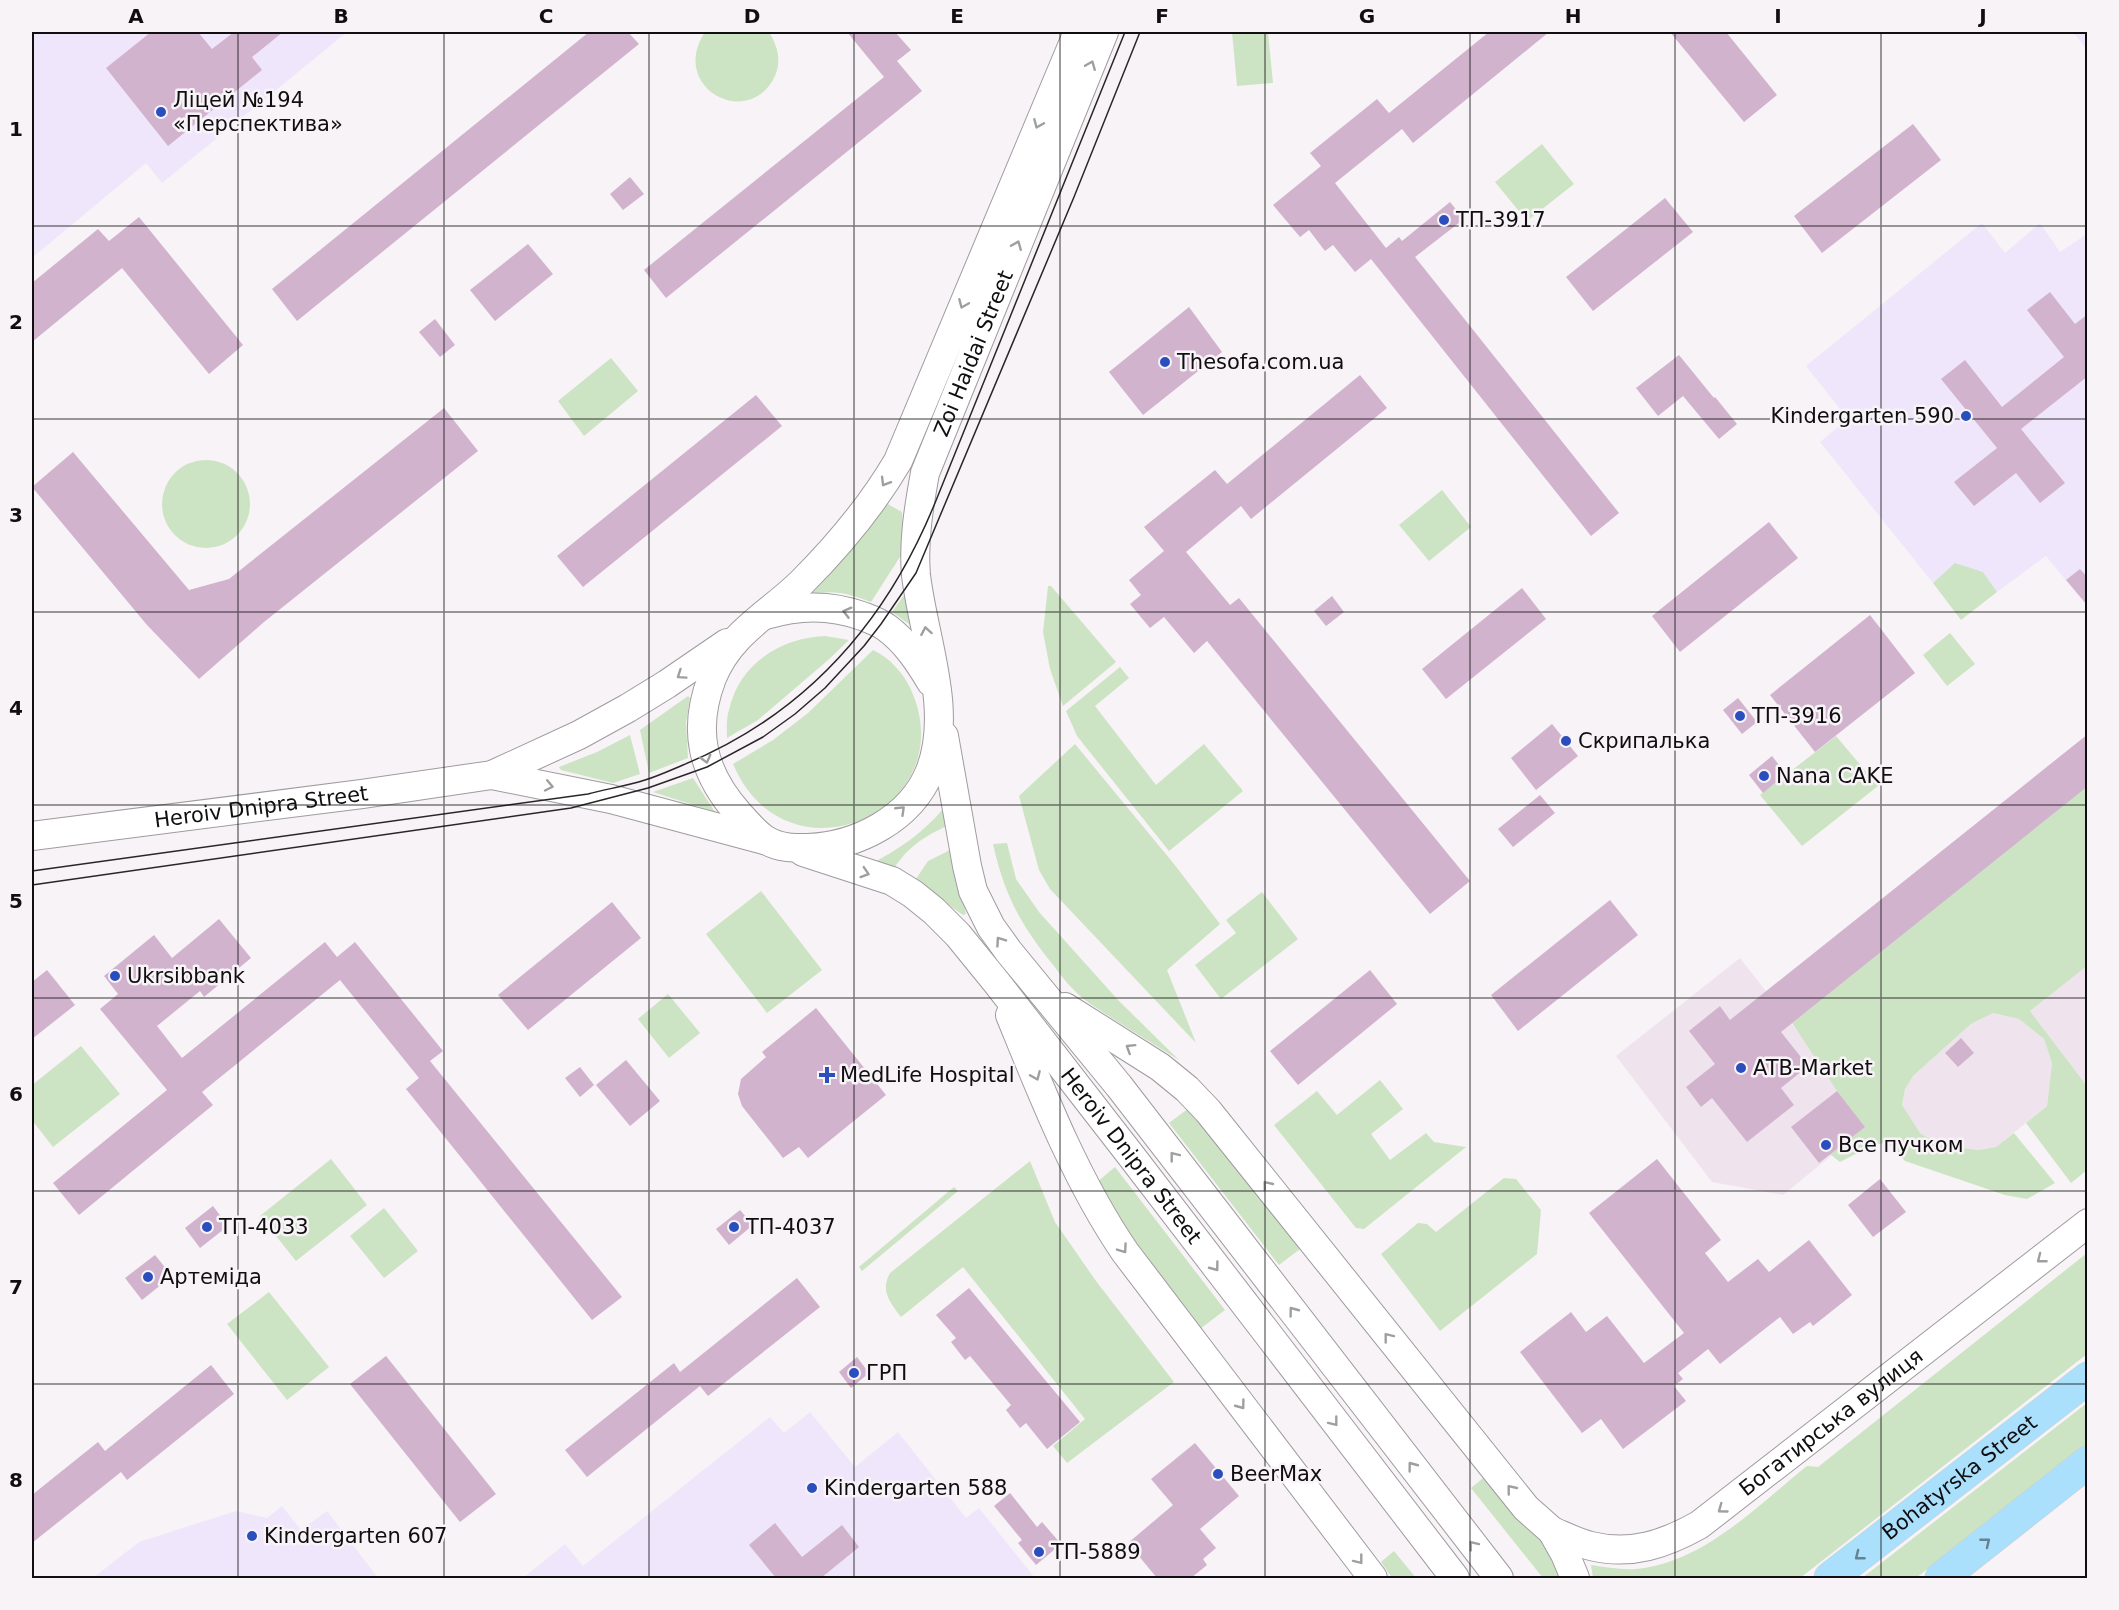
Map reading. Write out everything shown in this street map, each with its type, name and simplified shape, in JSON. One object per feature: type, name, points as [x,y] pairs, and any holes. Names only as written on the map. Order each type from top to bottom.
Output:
[{"type":"main road","name":"Zoi Haidai Street","points":[[753,622],[799,585],[833,550],[880,491],[898,461],[1078,32]]},
{"type":"main road","name":"Zoi Haidai Street","points":[[938,701],[916,573],[917,516],[925,473],[1104,32]]},
{"type":"main road","points":[[809,606],[844,609],[887,628],[916,657],[938,701],[936,751],[929,774],[919,791],[882,827],[851,841],[824,847],[778,844],[745,821],[726,799],[711,774],[704,756],[700,727],[704,701],[721,660],[753,622],[786,609],[809,606]]},
{"type":"main road","name":"Heroiv Dnipra Street","points":[[32,836],[492,775],[579,735],[628,708],[686,672],[753,622]]},
{"type":"main road","name":"Heroiv Dnipra Street","points":[[938,701],[960,832],[973,891],[991,927],[1036,986],[1119,1086],[1499,1578]]},
{"type":"main road","name":"Heroiv Dnipra Street","points":[[492,775],[611,799],[778,844],[892,881],[913,894],[958,935],[997,983],[1455,1578]]},
{"type":"main road","points":[[997,983],[1060,1131],[1103,1220],[1373,1578]]},
{"type":"main road","name":"Heroiv Dnipra Street","points":[[1036,986],[1160,1067],[1187,1089],[1208,1111],[1526,1508],[1552,1531]]},
{"type":"main road","name":"Богатирська вулиця","points":[[1552,1531],[1591,1546],[1650,1548],[1675,1539],[1691,1530],[1726,1506],[2088,1223]]},
{"type":"main road","name":"Bohatyrska Street","points":[[1830,1578],[2088,1378]]},
{"type":"main road","points":[[1941,1578],[2088,1462]]},
{"type":"main road","points":[[1552,1531],[1575,1578]]},
{"type":"shaded area","name":"Ліцей №194 «Перспектива»","points":[[32,32],[347,32],[162,183],[146,163],[32,258]]},
{"type":"shaded area","points":[[2073,32],[2087,32],[2087,50]]},
{"type":"shaded area","name":"Kindergarten 590","points":[[1982,223],[2005,253],[2040,223],[2060,252],[2087,234],[2087,606],[2046,556],[1997,592],[1983,572],[1955,564],[1933,583],[1820,442],[1848,419],[1806,366]]},
{"type":"shaded area","points":[[1740,958],[1870,1124],[1783,1195],[1712,1182],[1616,1056]]},
{"type":"shaded area","points":[[2087,966],[2087,1086],[2030,1011]]},
{"type":"shaded area","points":[[1993,1013],[2019,1019],[2044,1039],[2052,1063],[2047,1106],[1996,1147],[1978,1150],[1941,1145],[1920,1133],[1902,1106],[1905,1089],[1913,1076],[1971,1024]]},
{"type":"shaded area","name":"Kindergarten 588","points":[[810,1412],[855,1467],[898,1432],[966,1518],[979,1508],[1035,1578],[523,1578],[565,1544],[583,1566],[770,1417],[784,1433]]},
{"type":"shaded area","name":"Kindergarten 607","points":[[282,1506],[301,1530],[327,1511],[378,1578],[93,1578],[139,1542],[236,1511],[267,1518]]},
{"type":"green space","points":[[705,32],[769,32],[776,47],[778,64],[775,76],[763,92],[748,100],[732,101],[716,96],[704,85],[697,70],[696,52]]},
{"type":"green space","points":[[1232,32],[1268,32],[1273,83],[1237,86]]},
{"type":"green space","points":[[1542,144],[1574,184],[1527,221],[1495,182]]},
{"type":"green space","points":[[611,358],[638,391],[584,436],[558,401]]},
{"type":"green space","points":[[206,460],[223,464],[237,473],[246,487],[250,504],[246,521],[237,535],[223,544],[206,548],[189,544],[175,535],[166,521],[162,504],[166,487],[175,473],[189,464]]},
{"type":"green space","points":[[1442,490],[1471,527],[1429,561],[1399,525]]},
{"type":"green space","points":[[884,502],[902,512],[905,549],[871,602],[841,593],[826,592],[810,595],[807,591]]},
{"type":"green space","points":[[1955,563],[1983,572],[1997,592],[1961,620],[1933,583]]},
{"type":"green space","points":[[1048,586],[1051,586],[1116,662],[1063,706],[1050,669],[1043,632]]},
{"type":"green space","points":[[907,591],[913,627],[892,612]]},
{"type":"green space","points":[[1950,633],[1975,664],[1947,686],[1923,655]]},
{"type":"green space","points":[[825,636],[849,640],[758,720],[727,738],[727,717],[734,694],[752,667],[777,648],[808,638]]},
{"type":"green space","points":[[873,650],[898,669],[914,697],[921,738],[912,774],[890,802],[860,820],[825,828],[790,822],[758,801],[733,764],[773,740],[808,713]]},
{"type":"green space","points":[[1120,667],[1129,678],[1095,706],[1156,785],[1204,744],[1243,791],[1169,851],[1077,736],[1066,711]]},
{"type":"green space","points":[[688,696],[690,698],[686,723],[688,758],[649,773],[640,730]]},
{"type":"green space","points":[[630,735],[640,774],[613,783],[561,770],[559,767],[597,752]]},
{"type":"green space","points":[[1836,736],[1878,786],[1802,846],[1760,795]]},
{"type":"green space","points":[[1075,744],[1174,864],[1220,924],[1167,970],[1196,1043],[1050,889],[1039,870],[1019,796]]},
{"type":"green space","points":[[693,778],[715,812],[653,792]]},
{"type":"green space","points":[[2087,786],[2087,966],[2030,1011],[2087,1086],[2087,1170],[2071,1183],[2026,1123],[2047,1106],[2052,1063],[2044,1039],[2019,1019],[1993,1013],[1971,1024],[1913,1076],[1905,1089],[1902,1105],[1920,1133],[1941,1145],[1978,1150],[1996,1147],[2014,1133],[2055,1183],[2027,1199],[2005,1195],[1905,1161],[1887,1142],[1871,1146],[1840,1162],[1830,1154],[1865,1127],[1837,1091],[1792,1023]]},
{"type":"green space","points":[[943,809],[947,826],[915,844],[892,872],[871,864],[910,840]]},
{"type":"green space","points":[[1007,843],[1016,879],[1039,912],[1119,1001],[1179,1060],[1089,1003],[1074,991],[1062,976],[1032,937],[1008,894],[993,844]]},
{"type":"green space","points":[[952,849],[966,914],[963,915],[912,885],[928,861]]},
{"type":"green space","points":[[761,891],[822,970],[767,1013],[706,934]]},
{"type":"green space","points":[[1262,892],[1298,939],[1221,999],[1195,965],[1236,933],[1226,920]]},
{"type":"green space","points":[[668,994],[700,1033],[669,1058],[638,1019]]},
{"type":"green space","points":[[81,1046],[120,1094],[53,1147],[32,1120],[32,1085]]},
{"type":"green space","points":[[1380,1080],[1403,1109],[1371,1134],[1390,1160],[1426,1133],[1434,1142],[1466,1147],[1364,1229],[1356,1228],[1274,1125],[1317,1091],[1337,1115]]},
{"type":"green space","points":[[1189,1108],[1304,1246],[1279,1265],[1169,1123]]},
{"type":"green space","points":[[331,1159],[367,1205],[296,1261],[260,1216]]},
{"type":"green space","points":[[1030,1161],[1055,1222],[1096,1281],[1174,1382],[1067,1463],[1053,1446],[1085,1419],[963,1267],[901,1317],[886,1291],[890,1273]]},
{"type":"green space","points":[[1115,1167],[1225,1310],[1200,1329],[1135,1247],[1096,1183]]},
{"type":"green space","points":[[1504,1178],[1516,1179],[1541,1210],[1537,1254],[1440,1331],[1381,1254],[1418,1223],[1427,1224],[1436,1232]]},
{"type":"green space","points":[[954,1187],[958,1191],[862,1271],[859,1267]]},
{"type":"green space","points":[[384,1208],[418,1251],[384,1278],[350,1236]]},
{"type":"green space","points":[[2087,1253],[2087,1354],[1800,1578],[1593,1578],[1591,1565],[1636,1569],[1661,1564],[1684,1556],[1728,1530],[1807,1466],[1818,1467]]},
{"type":"green space","points":[[269,1292],[329,1367],[287,1400],[227,1324]]},
{"type":"green space","points":[[2087,1403],[2087,1444],[1916,1578],[1862,1578]]},
{"type":"green space","points":[[1483,1478],[1520,1522],[1544,1543],[1559,1578],[1543,1578],[1471,1488]]},
{"type":"green space","points":[[1394,1551],[1416,1578],[1392,1578],[1381,1562]]},
{"type":"building","points":[[151,32],[198,32],[212,49],[234,32],[283,32],[252,57],[262,70],[168,146],[106,68]]},
{"type":"building","points":[[589,32],[628,32],[639,44],[297,321],[272,289]]},
{"type":"building","points":[[847,32],[895,32],[911,50],[897,61],[922,91],[666,298],[644,270],[884,77]]},
{"type":"building","points":[[1489,32],[1549,32],[1413,143],[1402,129],[1335,183],[1386,248],[1399,237],[1402,241],[1450,202],[1464,219],[1415,257],[1619,513],[1591,536],[1371,259],[1355,272],[1333,245],[1325,251],[1309,230],[1300,237],[1273,205],[1321,166],[1310,153],[1377,99],[1389,113]]},
{"type":"building","points":[[1670,32],[1726,32],[1777,95],[1744,122]]},
{"type":"building","points":[[1913,124],[1941,160],[1822,253],[1794,216]]},
{"type":"building","points":[[630,177],[644,194],[623,210],[610,194]]},
{"type":"building","points":[[1665,198],[1693,232],[1593,311],[1566,277]]},
{"type":"building","points":[[139,217],[243,345],[209,374],[122,268],[32,342],[32,283],[98,229],[109,241]]},
{"type":"building","points":[[528,244],[553,274],[495,321],[470,290]]},
{"type":"building","points":[[2050,292],[2075,324],[2088,314],[2088,376],[2021,429],[2065,483],[2040,503],[2016,473],[1974,506],[1954,482],[1997,448],[1941,379],[1965,360],[2002,407],[2064,357],[2027,310]]},
{"type":"building","name":"Thesofa.com.ua","points":[[1189,307],[1222,352],[1143,415],[1109,372]]},
{"type":"building","points":[[435,319],[455,345],[440,357],[419,332]]},
{"type":"building","points":[[1679,355],[1737,424],[1719,439],[1683,396],[1658,416],[1636,388]]},
{"type":"building","points":[[1360,375],[1387,408],[1251,519],[1241,506],[1186,552],[1230,605],[1239,598],[1470,881],[1430,914],[1207,641],[1194,653],[1164,617],[1150,628],[1130,604],[1141,595],[1129,580],[1164,551],[1144,527],[1215,470],[1227,484]]},
{"type":"building","points":[[756,395],[782,426],[583,587],[557,556]]},
{"type":"building","points":[[444,408],[478,451],[264,622],[199,679],[147,625],[32,487],[73,452],[189,590],[229,579]]},
{"type":"building","points":[[1769,522],[1798,558],[1680,652],[1652,616]]},
{"type":"building","points":[[2080,569],[2088,578],[2088,606],[2066,580]]},
{"type":"building","points":[[1522,588],[1546,619],[1446,699],[1422,669]]},
{"type":"building","points":[[1332,596],[1344,612],[1326,626],[1314,611]]},
{"type":"building","points":[[1870,615],[1915,673],[1815,752],[1770,695]]},
{"type":"building","name":"ТП-3916","points":[[1738,698],[1757,722],[1742,734],[1723,710]]},
{"type":"building","points":[[1552,724],[1578,756],[1536,790],[1511,758]]},
{"type":"building","points":[[2088,734],[2088,786],[1781,1032],[1808,1066],[1781,1088],[1794,1105],[1747,1142],[1712,1098],[1701,1107],[1686,1087],[1715,1064],[1689,1031],[1720,1006],[1730,1020]]},
{"type":"building","points":[[1772,756],[1786,774],[1763,793],[1749,775]]},
{"type":"building","points":[[1540,795],[1555,813],[1513,847],[1498,829]]},
{"type":"building","points":[[1610,900],[1638,935],[1518,1031],[1491,995]]},
{"type":"building","points":[[612,902],[641,938],[528,1030],[498,995]]},
{"type":"building","points":[[219,919],[251,958],[204,997],[200,991],[157,1026],[182,1058],[325,942],[337,957],[355,942],[443,1051],[430,1061],[622,1297],[592,1320],[406,1089],[419,1078],[340,980],[202,1092],[213,1105],[79,1215],[53,1183],[167,1090],[100,1009],[118,994],[104,976],[154,935],[172,958]]},
{"type":"building","points":[[47,970],[75,1005],[32,1039],[32,982]]},
{"type":"building","points":[[1370,970],[1397,1004],[1298,1085],[1270,1051]]},
{"type":"building","points":[[816,1008],[886,1095],[808,1158],[799,1147],[783,1158],[742,1106],[738,1094],[741,1079],[766,1057],[762,1052]]},
{"type":"building","points":[[1961,1038],[1974,1053],[1958,1067],[1945,1053]]},
{"type":"building","points":[[626,1060],[660,1101],[630,1126],[596,1085]]},
{"type":"building","points":[[580,1067],[594,1085],[580,1097],[565,1078]]},
{"type":"building","points":[[1837,1091],[1865,1127],[1819,1163],[1791,1127]]},
{"type":"building","points":[[1657,1159],[1721,1240],[1705,1253],[1728,1282],[1758,1259],[1769,1272],[1809,1240],[1852,1295],[1813,1326],[1810,1322],[1793,1334],[1780,1317],[1720,1364],[1708,1349],[1678,1373],[1683,1379],[1674,1386],[1686,1401],[1623,1449],[1601,1419],[1582,1433],[1520,1352],[1571,1312],[1586,1332],[1607,1316],[1644,1363],[1684,1333],[1589,1213]]},
{"type":"building","points":[[1880,1179],[1906,1212],[1873,1237],[1848,1205]]},
{"type":"building","name":"ТП-4033","points":[[213,1206],[228,1226],[200,1248],[185,1228]]},
{"type":"building","name":"ТП-4037","points":[[740,1210],[753,1225],[729,1245],[716,1229]]},
{"type":"building","name":"Артеміда","points":[[155,1255],[172,1276],[142,1300],[125,1278]]},
{"type":"building","points":[[797,1278],[820,1307],[708,1396],[700,1386],[587,1477],[565,1450],[674,1363],[680,1372]]},
{"type":"building","points":[[969,1288],[1080,1422],[1047,1449],[1026,1423],[1020,1428],[1006,1410],[1011,1405],[970,1356],[965,1360],[951,1342],[956,1338],[936,1315]]},
{"type":"building","points":[[386,1356],[496,1494],[460,1522],[350,1384]]},
{"type":"building","name":"ГРП","points":[[857,1357],[869,1373],[851,1388],[839,1372]]},
{"type":"building","points":[[211,1365],[234,1394],[127,1480],[121,1472],[32,1543],[32,1495],[98,1442],[105,1451]]},
{"type":"building","points":[[1195,1443],[1239,1496],[1200,1529],[1216,1548],[1203,1559],[1207,1565],[1191,1578],[1157,1578],[1128,1543],[1173,1505],[1151,1479]]},
{"type":"building","points":[[1010,1493],[1037,1527],[1042,1522],[1061,1544],[1036,1565],[1018,1543],[1022,1540],[994,1506]]},
{"type":"building","points":[[775,1523],[802,1557],[842,1525],[859,1547],[821,1578],[776,1578],[749,1545]]},
{"type":"tram line","points":[[32,871],[588,794],[664,773],[727,744],[767,720],[803,692],[836,660],[866,625],[892,588],[915,547],[935,503],[1125,32]]},
{"type":"tram line","points":[[32,885],[571,808],[648,788],[707,767],[763,737],[795,714],[825,688],[864,646],[916,573],[1074,197],[1140,32]]},
{"type":"place","name":"Ліцей №194 «Перспектива»","points":[[161,112]]},
{"type":"place","name":"ТП-3917","points":[[1444,220]]},
{"type":"place","name":"Thesofa.com.ua","points":[[1165,362]]},
{"type":"place","name":"Kindergarten 590","points":[[1966,416]]},
{"type":"place","name":"ТП-3916","points":[[1740,716]]},
{"type":"place","name":"Скрипалька","points":[[1566,741]]},
{"type":"place","name":"Nana CAKE","points":[[1764,776]]},
{"type":"place","name":"Ukrsibbank","points":[[115,976]]},
{"type":"place","name":"ATB-Market","points":[[1741,1068]]},
{"type":"place","name":"MedLife Hospital","points":[[827,1075]]},
{"type":"place","name":"Все пучком","points":[[1826,1145]]},
{"type":"place","name":"ТП-4033","points":[[207,1227]]},
{"type":"place","name":"ТП-4037","points":[[734,1227]]},
{"type":"place","name":"Артеміда","points":[[148,1277]]},
{"type":"place","name":"ГРП","points":[[854,1373]]},
{"type":"place","name":"BeerMax","points":[[1218,1474]]},
{"type":"place","name":"Kindergarten 588","points":[[812,1488]]},
{"type":"place","name":"Kindergarten 607","points":[[252,1536]]},
{"type":"place","name":"ТП-5889","points":[[1039,1552]]}]
